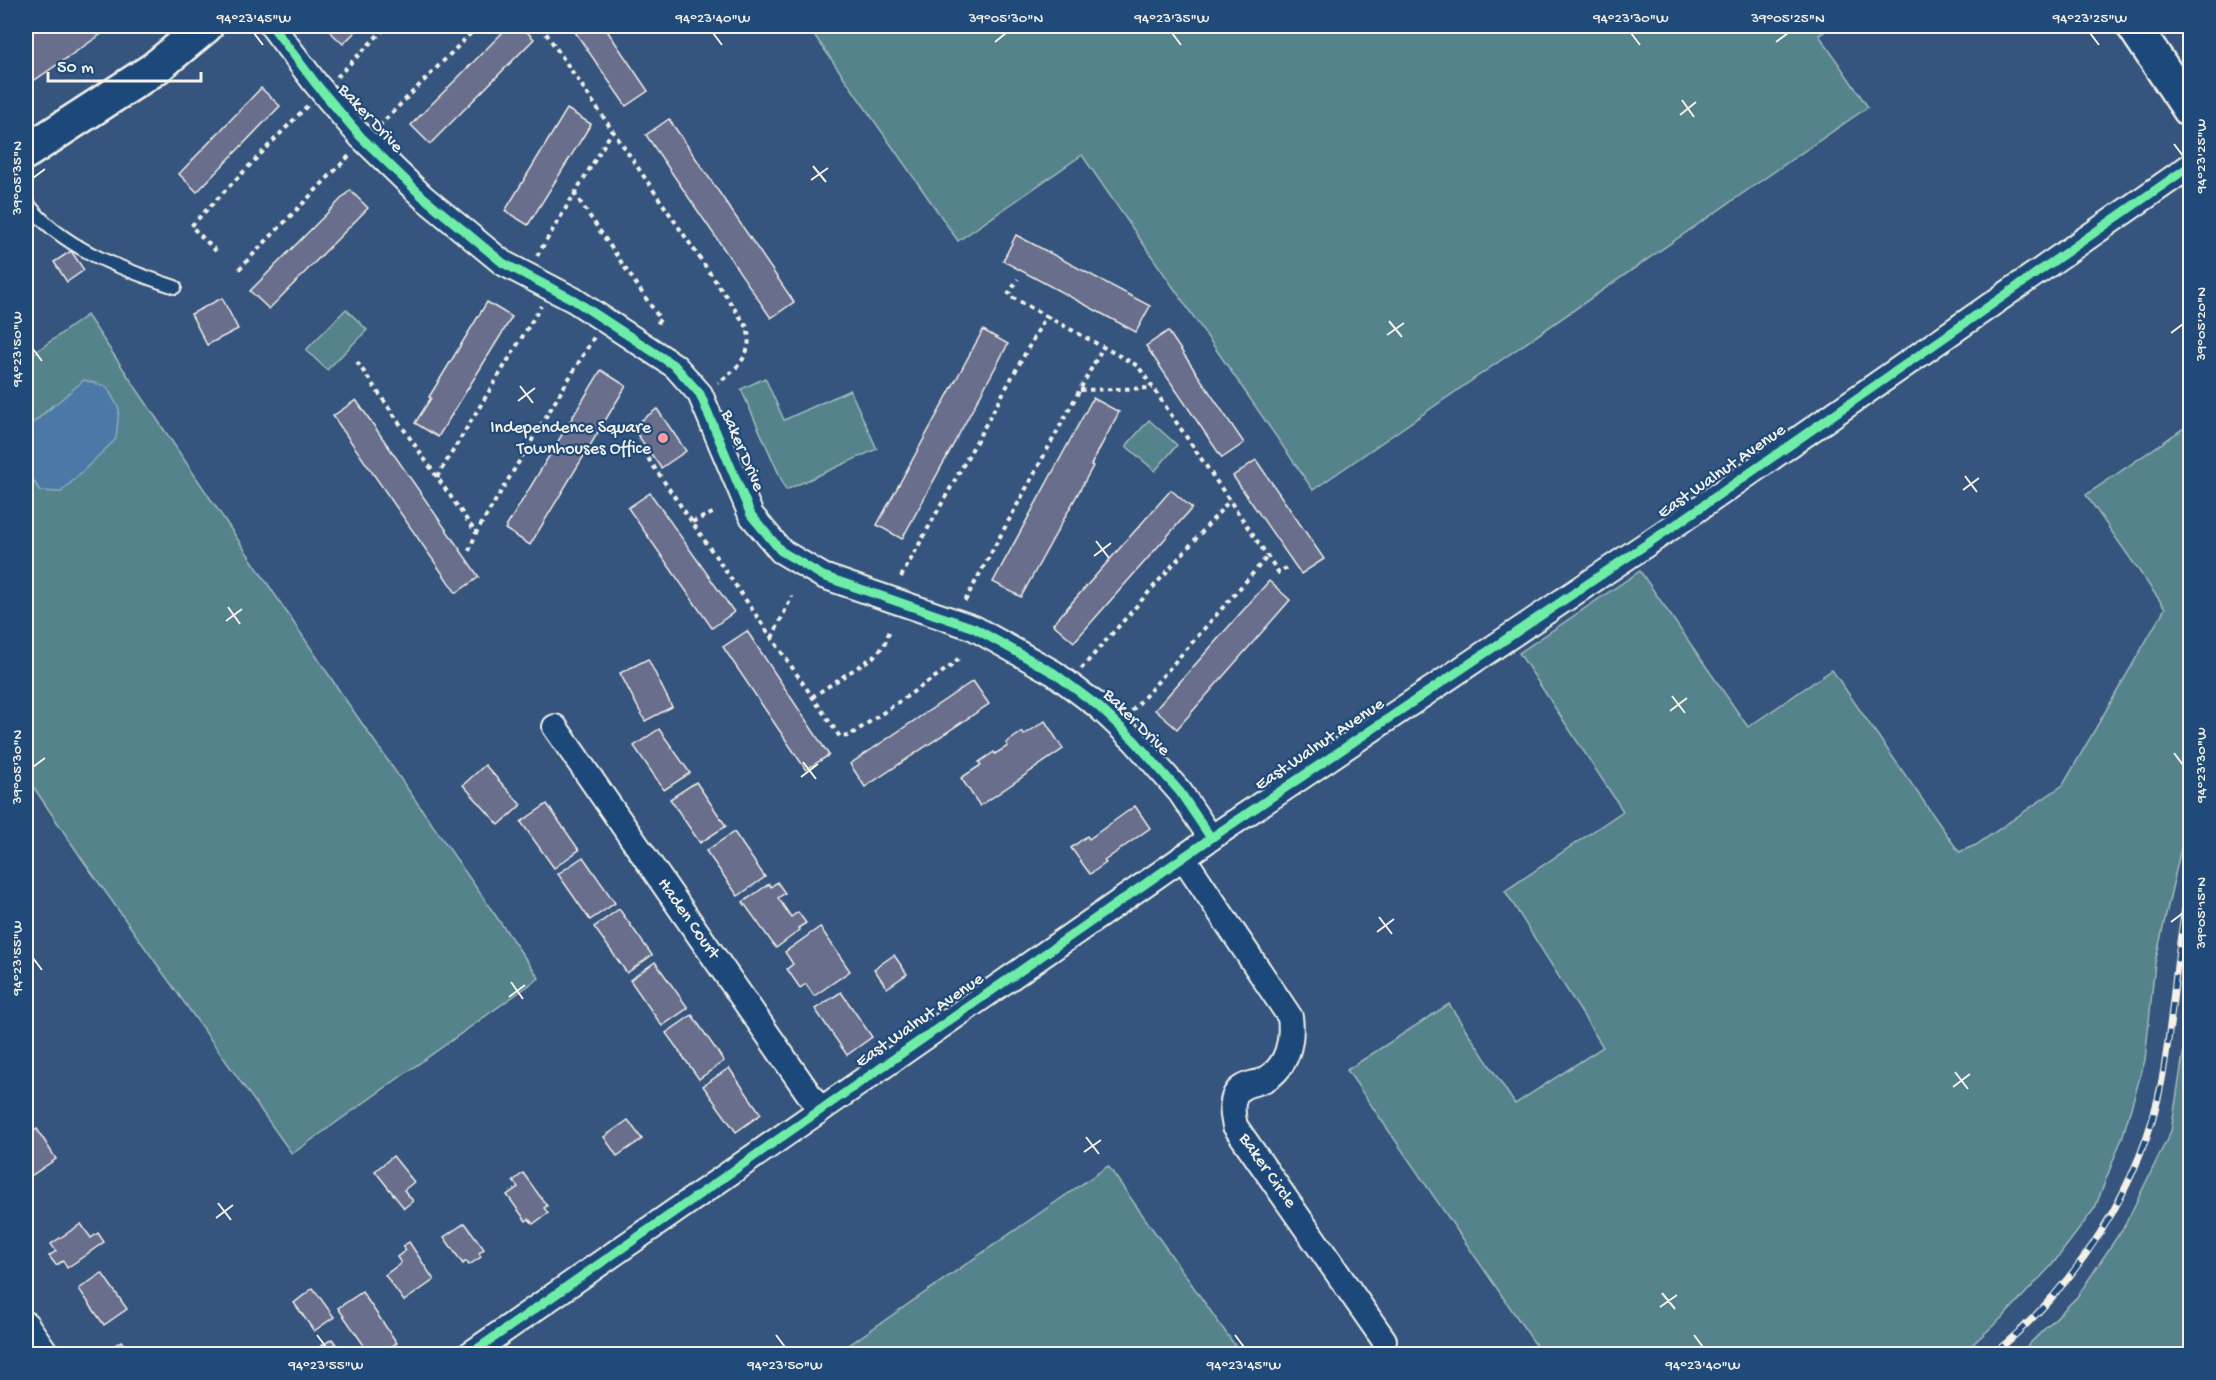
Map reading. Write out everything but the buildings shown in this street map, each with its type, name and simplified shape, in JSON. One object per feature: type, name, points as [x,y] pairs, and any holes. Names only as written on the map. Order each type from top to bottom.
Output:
[{"type":"main road","points":[[26,152],[154,69],[206,26]]},
{"type":"main road","points":[[2134,26],[2190,110]]},
{"type":"street","name":"Baker Drive","points":[[272,26],[316,84],[361,136],[423,197],[503,263],[574,300],[675,366],[688,378],[700,394],[751,515],[782,551],[823,576],[974,628],[1054,673],[1098,706],[1134,740],[1180,792],[1211,838]]},
{"type":"street","name":"East Walnut Avenue","points":[[470,1354],[1183,857],[1688,516],[2190,166]]},
{"type":"street","name":"Haden Court","points":[[555,727],[820,1110]]},
{"type":"street","name":"Baker Circle","points":[[1183,857],[1290,1017],[1292,1035],[1285,1060],[1267,1079],[1242,1088],[1236,1094],[1231,1109],[1235,1126],[1384,1340]]},
{"type":"street","points":[[26,1324],[47,1354]]},
{"type":"lane","points":[[26,201],[59,232],[97,258],[175,287]]},
{"type":"path","points":[[336,77],[387,26]]},
{"type":"path","points":[[374,130],[478,26]]},
{"type":"path","points":[[541,26],[747,327],[749,346],[743,361],[718,384]]},
{"type":"path","points":[[216,251],[191,226],[309,104]]},
{"type":"path","points":[[537,256],[613,130]]},
{"type":"path","points":[[239,269],[352,154]]},
{"type":"path","points":[[574,194],[660,319],[655,327]]},
{"type":"path","points":[[1018,279],[1008,295],[1135,364],[1279,573],[1286,568]]},
{"type":"path","points":[[437,477],[542,304]]},
{"type":"path","points":[[901,577],[1046,316]]},
{"type":"path","points":[[469,551],[476,533],[594,336]]},
{"type":"path","points":[[965,601],[1103,347]]},
{"type":"path","points":[[357,362],[476,533]]},
{"type":"path","points":[[1080,390],[1153,388]]},
{"type":"path","points":[[643,451],[837,734],[846,737],[954,664],[959,657]]},
{"type":"path","points":[[1077,674],[1230,500]]},
{"type":"path","points":[[692,522],[715,512]]},
{"type":"path","points":[[1131,712],[1268,556]]},
{"type":"path","points":[[772,639],[792,596]]},
{"type":"path","points":[[812,697],[873,657],[884,646],[890,630]]},
{"type":"green space","points":[[808,26],[1833,26],[1819,35],[1868,107],[1313,490],[1082,155],[958,241]]},
{"type":"green space","points":[[346,309],[367,330],[327,370],[306,350]]},
{"type":"green space","points":[[87,315],[343,696],[539,978],[292,1154],[82,859],[26,776],[26,468],[40,491],[52,406],[26,430],[26,359]]},
{"type":"green space","points":[[765,378],[784,420],[850,390],[877,449],[786,490],[741,389]]},
{"type":"green space","points":[[1149,420],[1177,445],[1155,471],[1126,446]]},
{"type":"green space","points":[[2190,424],[2190,818],[2184,835],[2155,963],[2145,1060],[2123,1135],[2095,1208],[2052,1265],[2006,1314],[1962,1354],[1542,1354],[1347,1070],[1449,1004],[1515,1104],[1603,1047],[1505,891],[1623,811],[1519,653],[1640,571],[1748,727],[1832,670],[1959,852],[1976,845],[2063,785],[2165,608],[2086,495]]},
{"type":"green space","points":[[2190,1011],[2190,1354],[2019,1354],[2077,1297],[2125,1225],[2171,1131]]},
{"type":"green space","points":[[1108,1166],[1241,1354],[836,1354]]},
{"type":"water","points":[[84,380],[107,387],[119,409],[116,439],[61,492],[40,491],[26,468],[26,429]]},
{"type":"railway","points":[[1993,1354],[2052,1298],[2078,1266],[2122,1195],[2139,1158],[2162,1080],[2181,930],[2190,881]]},
{"type":"cycle path","points":[[272,26],[316,84],[361,137],[423,197],[503,263],[574,300],[675,366],[700,394],[751,515],[781,551],[823,576],[974,628],[1054,673],[1098,706],[1134,740],[1180,792],[1211,838]]},
{"type":"cycle path","points":[[470,1354],[1211,838],[1678,523],[2190,166]]},
{"type":"place","name":"Independence Square Townhouses Office","points":[[663,438]]}]
